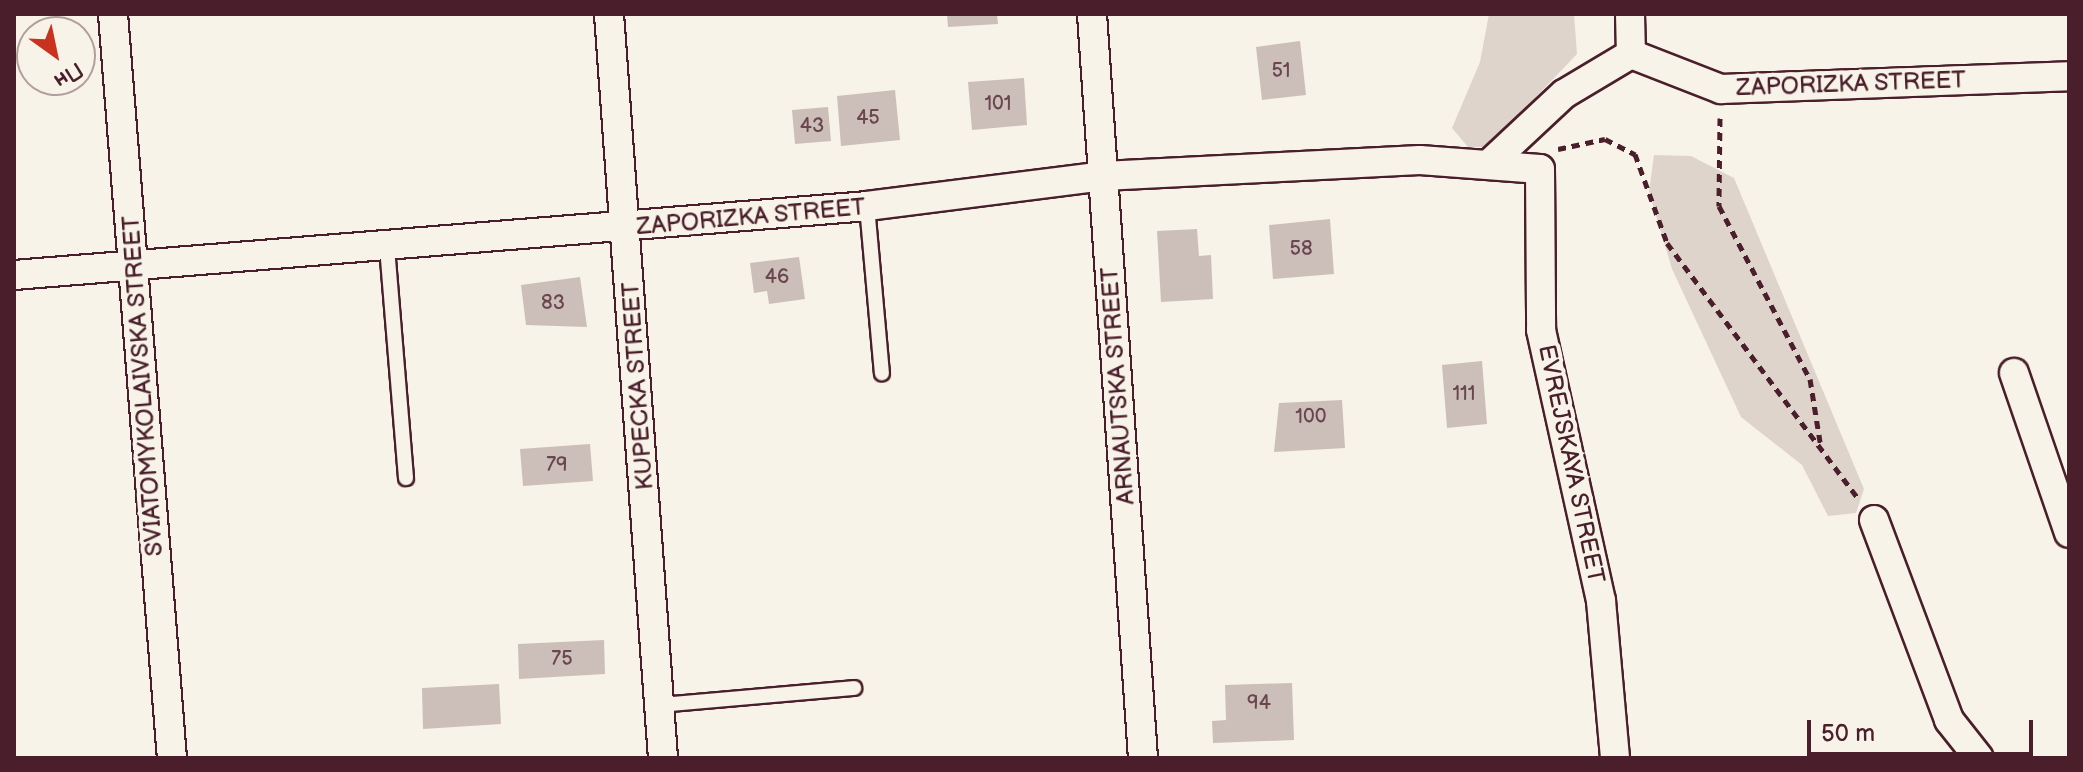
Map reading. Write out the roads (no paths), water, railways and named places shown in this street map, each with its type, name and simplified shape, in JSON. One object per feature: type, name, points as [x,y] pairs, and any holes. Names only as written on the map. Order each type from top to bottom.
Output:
[{"type":"street","name":"SVIATOMYKOLAIVSKA STREET","points":[[113,14],[172,758]]},
{"type":"street","name":"KUPECKA STREET","points":[[609,14],[663,758]]},
{"type":"street","name":"ARNAUTSKA STREET","points":[[1092,14],[1143,758]]},
{"type":"street","points":[[1488,165],[1564,94],[1631,54],[1630,14]]},
{"type":"street","name":"ZAPORIZKA STREET","points":[[1631,54],[1721,89],[2069,76]]},
{"type":"street","name":"ZAPORIZKA STREET","points":[[14,275],[626,228],[867,206],[1103,176],[1420,160],[1540,169]]},
{"type":"street","name":"EVREJSKAYA STREET","points":[[1540,169],[1541,330],[1601,601],[1615,758]]},
{"type":"street","points":[[2014,373],[2069,533]]},
{"type":"street","points":[[1874,520],[1949,720],[1979,758]]},
{"type":"lane","points":[[867,206],[882,373]]},
{"type":"lane","points":[[387,247],[406,478]]},
{"type":"lane","points":[[660,705],[854,688]]}]
